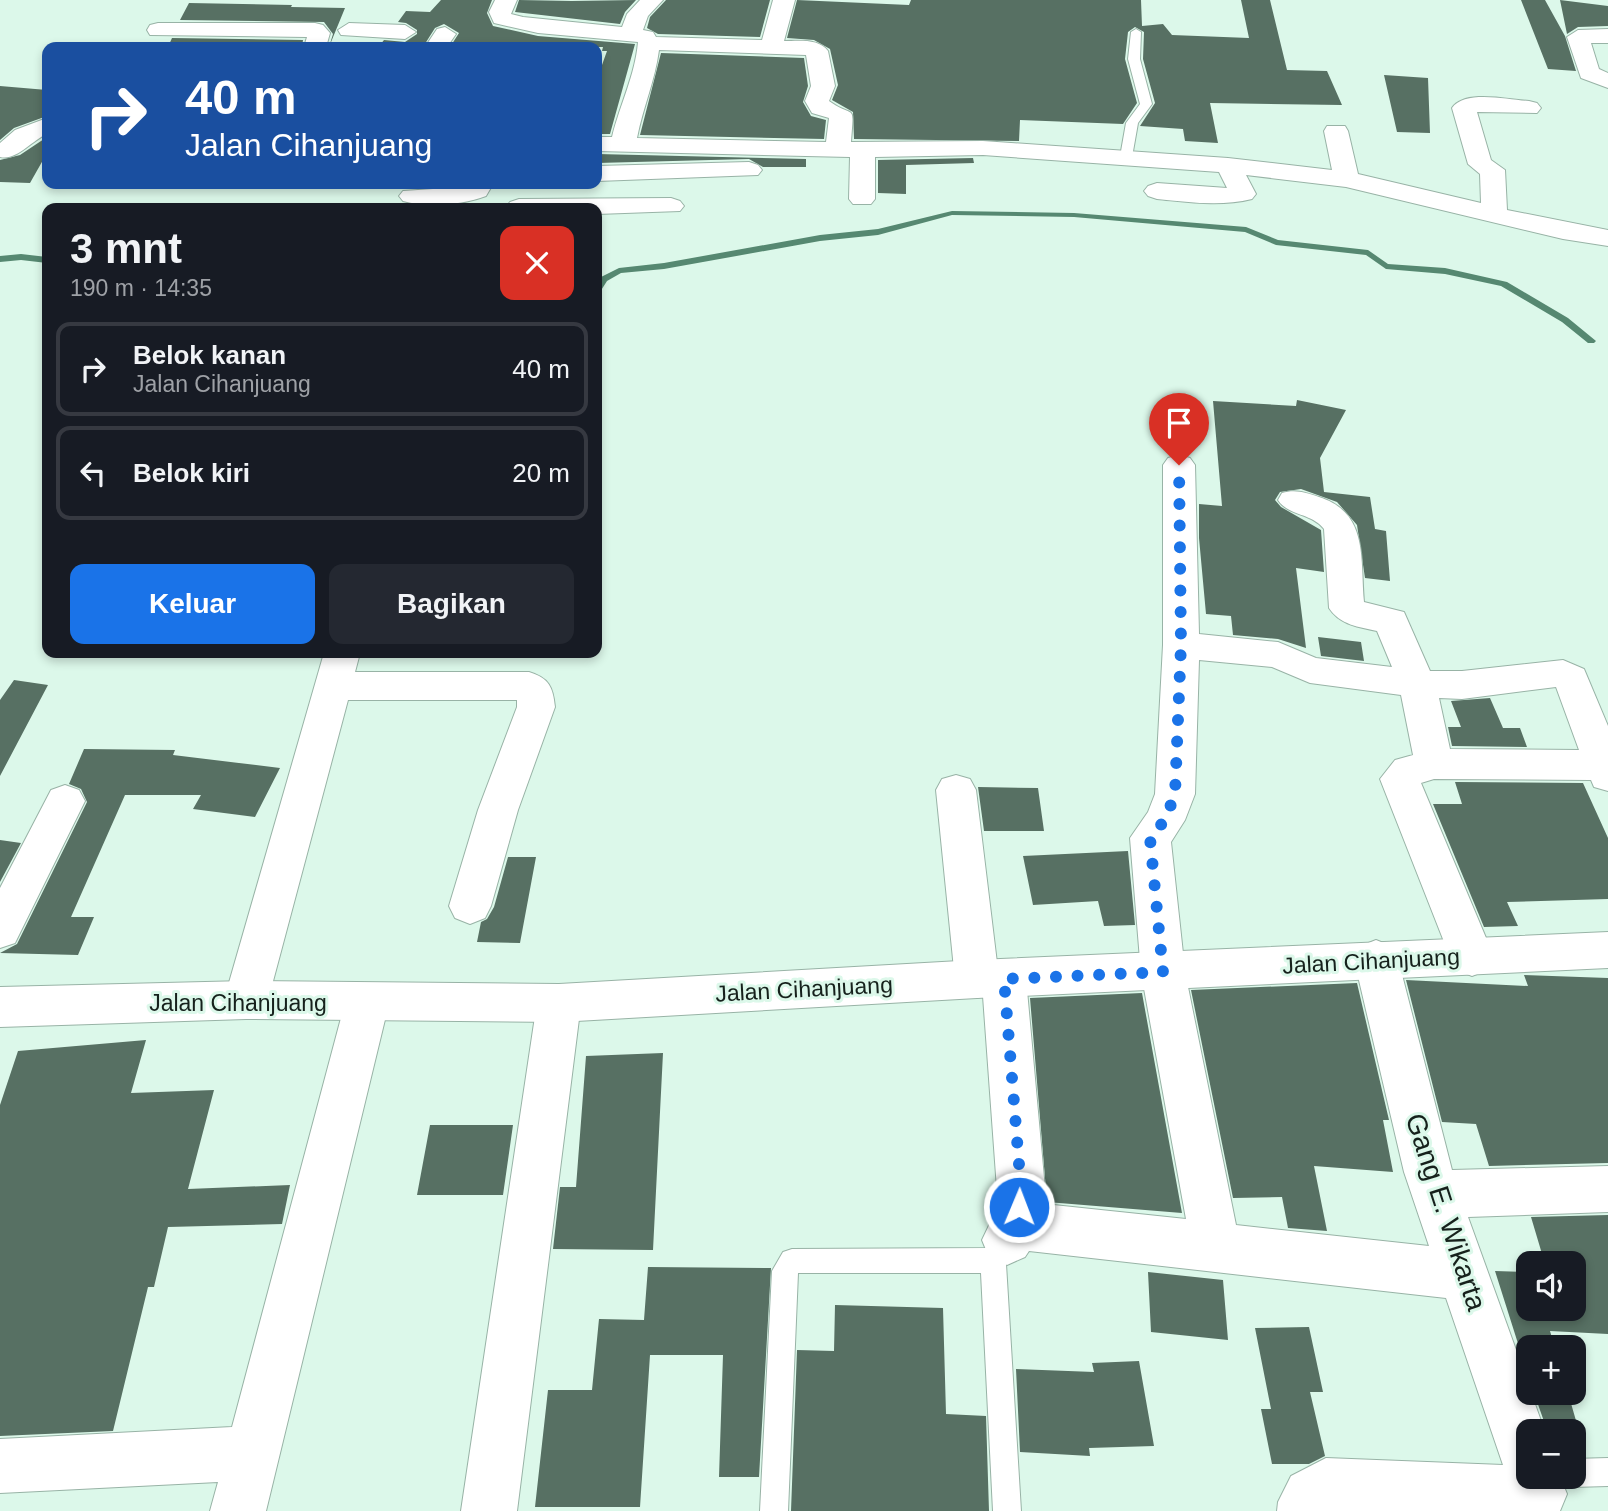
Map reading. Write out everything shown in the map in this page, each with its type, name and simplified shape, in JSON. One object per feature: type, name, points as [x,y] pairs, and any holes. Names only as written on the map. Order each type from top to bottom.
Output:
[{"type":"street","points":[[506,0],[500,12],[502,18],[553,21],[640,39],[808,48],[820,56],[823,86],[817,101],[820,108],[841,114],[862,199]]},
{"type":"street","points":[[623,144],[631,106],[644,79],[638,14],[652,0]]},
{"type":"street","points":[[771,47],[784,0]]},
{"type":"street","points":[[342,39],[357,7]]},
{"type":"street","points":[[158,30],[315,30],[319,33],[316,42]]},
{"type":"street","points":[[342,39],[405,32]]},
{"type":"street","points":[[1608,36],[1578,37],[1589,73],[1608,81]]},
{"type":"street","points":[[1494,214],[1492,170],[1480,164],[1464,108],[1470,105],[1529,108]]},
{"type":"street","points":[[3,151],[24,135],[42,127]]},
{"type":"street","points":[[1336,131],[1346,179]]},
{"type":"street","points":[[602,144],[690,144],[809,149],[983,148],[1228,165],[1346,179],[1608,238]]},
{"type":"street","points":[[668,233],[671,206],[689,172],[690,144]]},
{"type":"street","points":[[602,174],[808,168],[809,149]]},
{"type":"street","points":[[3,151],[42,152]]},
{"type":"street","points":[[1157,191],[1220,197],[1243,194],[1228,165]]},
{"type":"street","points":[[412,195],[471,194],[476,189]]},
{"type":"street","points":[[522,200],[596,203]]},
{"type":"street","points":[[602,203],[671,206]]},
{"type":"street","points":[[1179,465],[1181,645],[1175,794],[1165,820],[1150,838],[1163,972],[1216,1247]]},
{"type":"street","points":[[1294,500],[1330,513],[1338,520],[1347,608],[1357,614],[1391,621],[1417,684],[1434,764]]},
{"type":"street","points":[[1181,645],[1278,655],[1310,670],[1417,684],[1462,685],[1567,675],[1571,678],[1606,770],[1434,764],[1409,771],[1400,779],[1472,957]]},
{"type":"street","points":[[246,1000],[337,669],[529,686],[535,691],[538,698],[536,706],[498,810],[470,906]]},
{"type":"street","points":[[956,790],[990,979],[1021,1189],[1006,1242],[1216,1247],[1464,1275]]},
{"type":"street","points":[[0,930],[65,801]]},
{"type":"street","name":"Jalan Cihanjuang","points":[[0,1007],[246,1000],[559,1003],[1376,959],[1608,950]]},
{"type":"street","name":"Gang E. Wikarta","points":[[1376,959],[1436,1194],[1519,1419]]},
{"type":"street","points":[[237,1511],[367,1003]]},
{"type":"street","points":[[489,1511],[559,1003]]},
{"type":"street","points":[[1436,1194],[1605,1196]]},
{"type":"street","points":[[0,1466],[251,1453]]},
{"type":"street","points":[[1305,1511],[1304,1505],[1309,1494],[1326,1486],[1516,1483]]},
{"type":"lane","points":[[1126,157],[1132,123],[1146,103],[1134,59],[1136,32]]},
{"type":"lane","points":[[774,1511],[785,1270],[792,1261],[1006,1242],[1007,1511]]},
{"type":"lane","points":[[1586,1476],[1608,1472]]},
{"type":"building","points":[[441,0],[492,0],[487,13],[493,26],[538,36],[635,44],[610,134],[602,134],[602,65],[607,51],[602,51],[602,42],[453,42],[459,33],[444,24],[435,28],[426,42],[405,42],[417,34],[417,30],[406,23],[398,22],[406,11],[430,12]]},
{"type":"building","points":[[519,0],[636,0],[625,12],[620,24],[515,12]]},
{"type":"building","points":[[666,0],[770,0],[760,37],[658,34],[647,28],[650,17]]},
{"type":"building","points":[[797,0],[909,5],[911,0],[1141,0],[1142,26],[1163,24],[1172,35],[1249,38],[1241,0],[1270,0],[1287,70],[1327,71],[1342,105],[1210,103],[1218,143],[1185,141],[1183,129],[1140,126],[1155,103],[1143,59],[1144,32],[1135,27],[1128,32],[1125,59],[1137,103],[1123,124],[1020,120],[1019,141],[854,139],[853,112],[832,100],[838,85],[830,49],[814,40],[787,38]]},
{"type":"building","points":[[1521,0],[1545,0],[1565,36],[1576,71],[1548,69]]},
{"type":"building","points":[[1560,0],[1608,6],[1608,26],[1578,27],[1567,34]]},
{"type":"building","points":[[189,3],[345,8],[331,42],[333,34],[324,22],[180,20]]},
{"type":"building","points":[[172,38],[303,40],[303,42],[170,42]]},
{"type":"building","points":[[661,53],[804,58],[808,86],[803,102],[811,116],[826,120],[824,139],[640,135]]},
{"type":"building","points":[[1384,75],[1428,78],[1430,133],[1397,132]]},
{"type":"building","points":[[0,86],[42,90],[42,118],[14,128],[0,140]]},
{"type":"building","points":[[42,140],[42,162],[30,183],[0,182],[0,160],[20,155]]},
{"type":"building","points":[[602,154],[806,159],[806,167],[763,167],[749,159],[602,163]]},
{"type":"building","points":[[973,158],[974,163],[906,165],[906,194],[878,193],[878,160]]},
{"type":"building","points":[[1297,400],[1346,410],[1320,458],[1324,492],[1370,497],[1375,529],[1386,531],[1390,581],[1365,578],[1357,525],[1337,502],[1301,489],[1280,492],[1275,500],[1281,507],[1321,530],[1324,572],[1296,568],[1306,648],[1278,639],[1233,635],[1231,616],[1206,614],[1199,538],[1199,504],[1222,506],[1213,401],[1296,406]]},
{"type":"building","points":[[1318,637],[1361,642],[1364,661],[1321,656]]},
{"type":"building","points":[[14,680],[48,685],[0,776],[0,700]]},
{"type":"building","points":[[1490,698],[1503,728],[1520,728],[1527,747],[1452,746],[1448,727],[1461,727],[1451,701]]},
{"type":"building","points":[[84,749],[175,750],[173,755],[280,768],[255,817],[193,809],[201,795],[125,795],[71,917],[94,917],[78,955],[0,953],[17,944],[87,802],[81,789],[69,784]]},
{"type":"building","points":[[1455,782],[1583,783],[1608,838],[1608,899],[1507,902],[1518,926],[1484,927],[1433,804],[1462,804]]},
{"type":"building","points":[[978,787],[1038,788],[1044,831],[984,831]]},
{"type":"building","points":[[0,840],[21,843],[0,882]]},
{"type":"building","points":[[1128,851],[1135,925],[1104,926],[1098,901],[1033,905],[1023,856]]},
{"type":"building","points":[[508,857],[536,857],[520,943],[477,942],[481,922],[487,919],[494,907]]},
{"type":"building","points":[[1524,975],[1608,978],[1608,1163],[1489,1166],[1476,1124],[1442,1122],[1406,980],[1528,986]]},
{"type":"building","points":[[1357,983],[1389,1120],[1383,1120],[1393,1172],[1314,1166],[1327,1231],[1288,1228],[1282,1197],[1233,1198],[1191,990]]},
{"type":"building","points":[[1142,993],[1182,1213],[1047,1202],[1030,998]]},
{"type":"building","points":[[146,1040],[131,1093],[214,1090],[188,1189],[290,1185],[282,1224],[168,1227],[154,1287],[148,1287],[113,1431],[0,1436],[0,1105],[18,1051]]},
{"type":"building","points":[[663,1053],[653,1250],[553,1249],[560,1187],[576,1187],[586,1056]]},
{"type":"building","points":[[430,1125],[513,1125],[503,1195],[417,1195]]},
{"type":"building","points":[[1608,1215],[1608,1334],[1550,1331],[1551,1335],[1516,1335],[1516,1337],[1495,1271],[1516,1272],[1516,1321],[1586,1321],[1586,1251],[1541,1251],[1531,1217]]},
{"type":"building","points":[[648,1267],[771,1268],[759,1477],[719,1477],[723,1355],[650,1355],[640,1507],[535,1507],[548,1390],[592,1390],[599,1319],[644,1320]]},
{"type":"building","points":[[1148,1272],[1223,1280],[1228,1340],[1151,1332]]},
{"type":"building","points":[[835,1305],[943,1308],[946,1414],[986,1416],[989,1511],[791,1511],[797,1350],[834,1351]]},
{"type":"building","points":[[1309,1327],[1323,1392],[1310,1392],[1325,1456],[1309,1464],[1272,1464],[1261,1409],[1271,1409],[1255,1328]]},
{"type":"building","points":[[1139,1361],[1154,1446],[1089,1448],[1090,1456],[1020,1452],[1016,1369],[1094,1372],[1092,1363]]},
{"type":"building","points":[[1538,1405],[1571,1405],[1576,1419],[1543,1419]]},
{"type":"waterway","points":[[602,282],[619,271],[664,266],[820,238],[878,232],[952,213],[1074,215],[1246,230],[1276,242],[1368,253],[1386,266],[1445,271],[1504,284],[1565,320],[1591,341]]},
{"type":"waterway","points":[[0,259],[21,257],[42,259]]},
{"type":"route","points":[[1019,1207],[1021,1189],[1004,979],[1163,972],[1150,838],[1165,820],[1175,794],[1181,645],[1179,465]]}]
